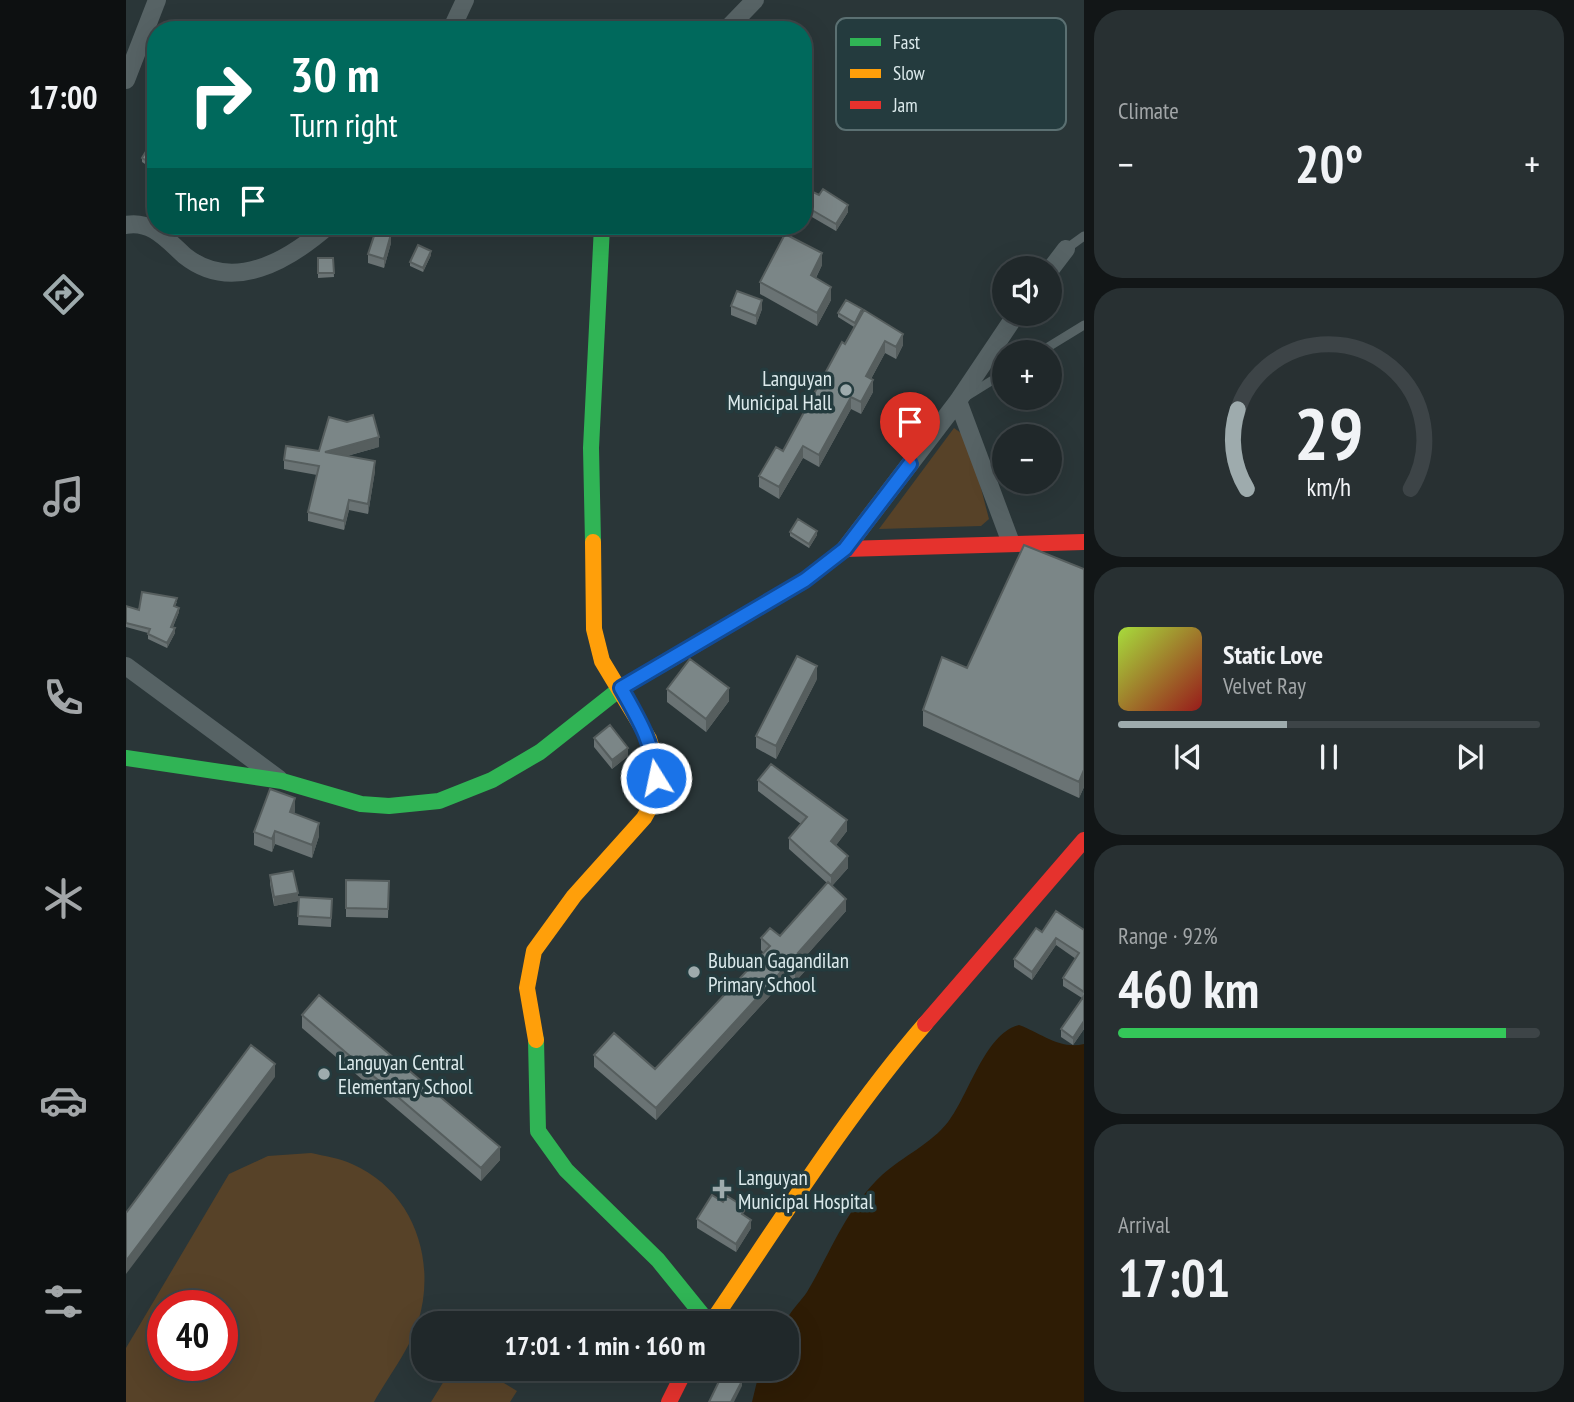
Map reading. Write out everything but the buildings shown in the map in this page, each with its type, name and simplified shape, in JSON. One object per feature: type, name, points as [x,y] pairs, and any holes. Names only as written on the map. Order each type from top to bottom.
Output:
[{"type":"street","points":[[149,21],[157,0]]},
{"type":"street","points":[[455,21],[465,0]]},
{"type":"street","points":[[735,21],[755,0]]},
{"type":"street","points":[[126,79],[147,25]]},
{"type":"street","points":[[126,225],[147,227]]},
{"type":"street","points":[[159,235],[202,267],[215,273],[234,274],[255,270],[291,255],[317,235]]},
{"type":"street","points":[[603,235],[591,448],[592,578],[597,646],[602,662],[621,688],[649,739],[655,758],[654,800],[631,834],[573,896],[534,951],[528,971],[527,988],[539,1055],[535,1096],[537,1123],[543,1139],[566,1170],[641,1242],[700,1311]]},
{"type":"street","points":[[1061,256],[1066,249]]},
{"type":"street","points":[[126,758],[282,781],[361,804],[389,806],[439,801],[492,780],[531,758],[621,688],[805,580],[845,549],[958,401],[1008,326]]},
{"type":"street","points":[[958,401],[1011,543]]},
{"type":"street","points":[[845,549],[1011,543],[1064,545],[1084,542]]},
{"type":"street","points":[[1064,545],[1084,552]]},
{"type":"street","points":[[126,666],[282,781]]},
{"type":"street","points":[[718,1311],[834,1141],[891,1063],[1084,840]]},
{"type":"street","points":[[669,1402],[680,1381]]},
{"type":"lane","points":[[1066,249],[1084,236]]},
{"type":"lane","points":[[1060,340],[1084,325]]},
{"type":"lane","points":[[958,401],[992,380]]},
{"type":"shaded area","points":[[954,428],[968,438],[989,519],[981,526],[879,529]]},
{"type":"shaded area","points":[[1019,1025],[1059,1043],[1084,1044],[1084,1402],[752,1402],[757,1381],[799,1381],[799,1311],[792,1311],[807,1292],[858,1202],[882,1175],[948,1122],[987,1052],[1007,1030]]},
{"type":"shaded area","points":[[311,1153],[347,1162],[373,1176],[391,1191],[405,1210],[422,1252],[423,1299],[420,1311],[411,1311],[411,1338],[374,1402],[126,1402],[126,1348],[147,1313],[147,1381],[238,1381],[238,1290],[160,1290],[229,1174],[268,1156]]},
{"type":"shaded area","points":[[444,1381],[501,1381],[517,1391],[510,1402],[431,1402]]},
{"type":"traffic: fast","points":[[593,542],[591,448],[602,235]]},
{"type":"traffic: fast","points":[[126,758],[282,781],[361,804],[389,806],[439,801],[492,780],[540,752],[621,688],[673,658]]},
{"type":"traffic: fast","points":[[536,1040],[538,1131],[566,1170],[658,1260],[699,1311]]},
{"type":"traffic: slow","points":[[536,1040],[527,988],[534,951],[574,896],[644,818],[654,800],[655,758],[649,739],[602,661],[594,629],[593,542]]},
{"type":"traffic: slow","points":[[719,1311],[840,1133],[925,1024]]},
{"type":"traffic: jam","points":[[673,658],[805,580],[845,549],[1084,542]]},
{"type":"traffic: jam","points":[[925,1024],[1084,840]]},
{"type":"traffic: jam","points":[[669,1402],[680,1381]]},
{"type":"place","name":"Languyan Municipal Hall","points":[[846,390]]},
{"type":"place","name":"Bubuan Gagandilan Primary School","points":[[694,972]]},
{"type":"place","name":"Languyan Central Elementary School","points":[[324,1074]]},
{"type":"place","name":"Languyan Municipal Hospital","points":[[722,1189]]},
{"type":"route","points":[[656,778],[655,758],[649,739],[621,688],[805,580],[845,549],[910,464]]}]
